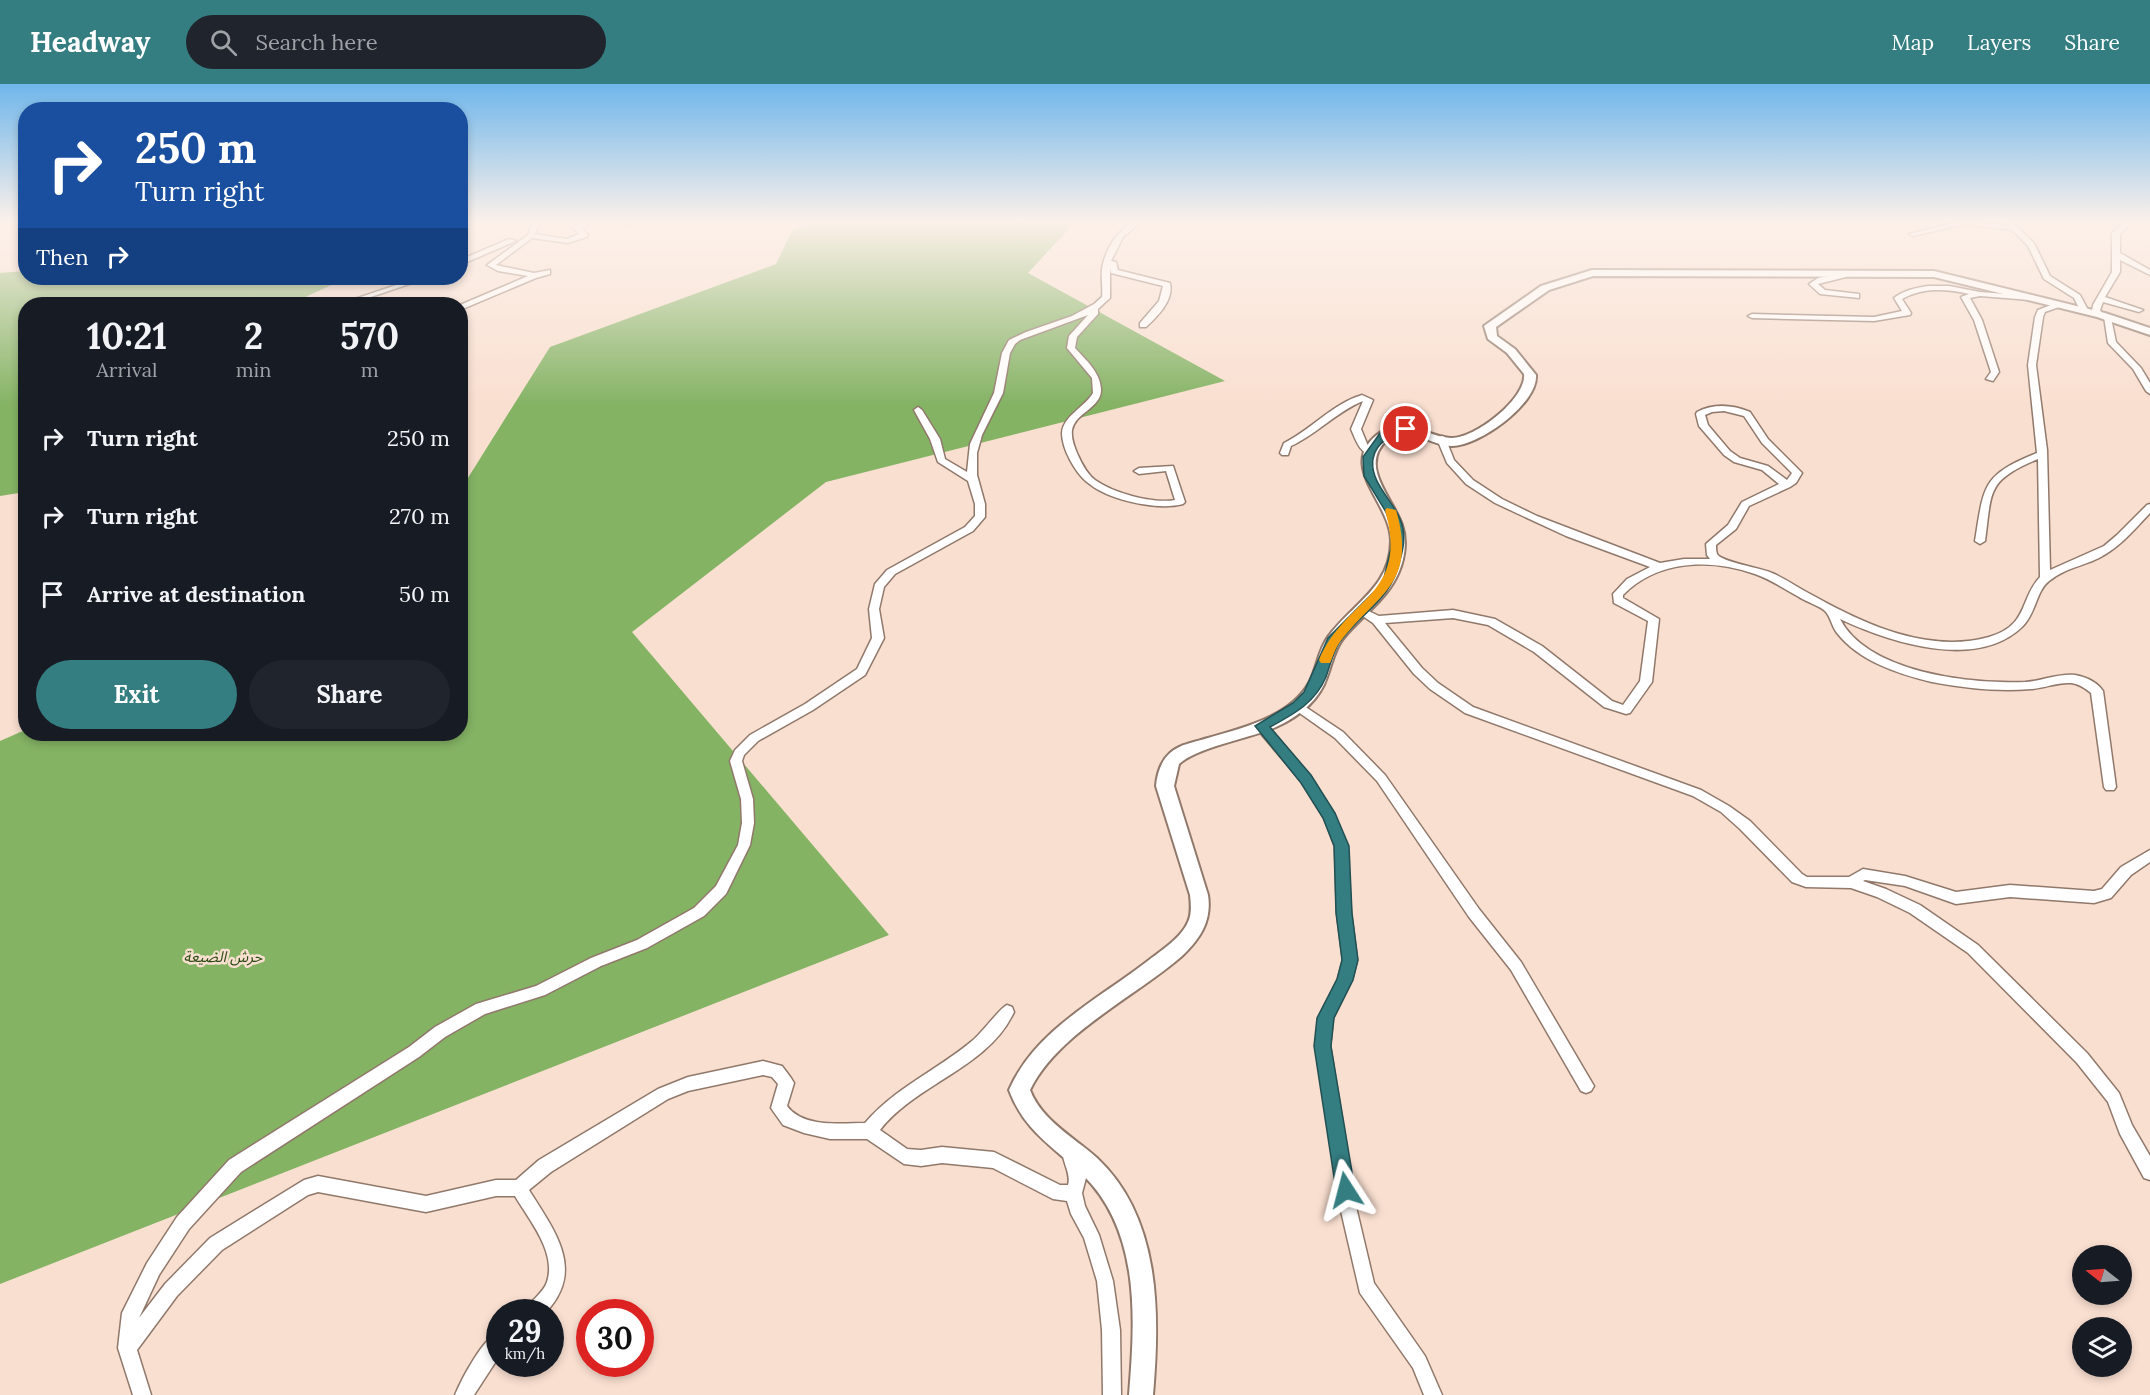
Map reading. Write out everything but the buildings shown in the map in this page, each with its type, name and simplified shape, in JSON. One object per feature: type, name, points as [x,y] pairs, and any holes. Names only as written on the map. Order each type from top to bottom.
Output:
[{"type":"street","points":[[468,304],[517,283]]},
{"type":"street","points":[[142,1395],[127,1348],[131,1313],[153,1269],[183,1223],[235,1166],[414,1052],[440,1032],[481,1009],[540,991],[662,934],[699,912],[721,891],[744,845],[748,823],[747,799],[736,761],[739,753],[754,738],[809,707],[861,672],[878,638],[874,609],[879,586],[901,566],[975,523],[982,512],[972,479],[972,454],[976,438],[1000,388],[1004,359],[1010,344],[1017,338],[1060,324],[1094,307],[1106,298],[1107,283]]},
{"type":"street","points":[[1143,325],[1156,314],[1168,287],[1155,283]]},
{"type":"street","points":[[1141,1395],[1145,1336],[1143,1280],[1138,1254],[1130,1231],[1099,1176],[1029,1112],[1022,1101],[1019,1090],[1022,1082],[1045,1050],[1131,987],[1177,949],[1193,932],[1199,917],[1198,895],[1165,786],[1165,777],[1170,764],[1186,751],[1261,726],[1298,706],[1316,685],[1333,642],[1390,578],[1398,536],[1392,512],[1369,476],[1367,462],[1370,452],[1384,435],[1399,429],[1412,429],[1452,442],[1481,431],[1512,408],[1528,390],[1531,377],[1528,368],[1492,337],[1490,326],[1545,288],[1560,283]]},
{"type":"street","points":[[1815,283],[1813,284],[1823,292],[1856,296]]},
{"type":"street","points":[[1971,283],[2084,310],[2150,332]]},
{"type":"street","points":[[2056,283],[2077,297],[2084,310]]},
{"type":"street","points":[[2112,283],[2097,311],[2104,316],[2112,343],[2137,368],[2150,391]]},
{"type":"street","points":[[365,297],[402,285]]},
{"type":"street","points":[[1752,316],[1874,319],[1907,313],[1898,298],[1909,292],[1937,286],[1980,294],[2030,298]]},
{"type":"street","points":[[1980,294],[1967,295],[1965,298],[1975,312],[1992,359],[1995,372],[1990,379]]},
{"type":"street","points":[[2102,298],[2139,310]]},
{"type":"street","points":[[2045,578],[2041,440],[2032,365],[2039,317],[2042,310],[2056,305]]},
{"type":"street","points":[[1094,307],[1095,312],[1073,336],[1071,348],[1096,378],[1097,393],[1070,426],[1067,434],[1081,469],[1091,482],[1142,501],[1163,505],[1180,502],[1170,468],[1139,471]]},
{"type":"street","points":[[1285,453],[1287,445],[1299,440],[1339,410],[1362,398],[1369,400],[1368,407],[1356,429],[1364,447],[1370,452]]},
{"type":"street","points":[[1719,562],[1712,555],[1711,544],[1732,527],[1741,509],[1752,500],[1787,485],[1797,477],[1797,473],[1765,441],[1748,414],[1728,409],[1706,410],[1701,414],[1704,426],[1727,453],[1737,460],[1765,468],[1787,485]]},
{"type":"street","points":[[918,410],[935,439],[940,460],[972,479]]},
{"type":"street","points":[[1442,439],[1445,454],[1456,471],[1489,497],[1531,517],[1660,567]]},
{"type":"street","points":[[1980,541],[1988,492],[1994,478],[2010,467],[2040,455]]},
{"type":"street","points":[[1377,620],[1453,614],[1485,620],[1521,638],[1608,704],[1626,710],[1646,682],[1654,619],[1618,600],[1618,594],[1628,583],[1660,567],[1719,562],[1764,574],[1870,627],[1922,643],[1973,644],[1992,640],[2007,633],[2022,621],[2035,591],[2045,578],[2084,562],[2114,544],[2130,531],[2150,507]]},
{"type":"street","points":[[1830,609],[1834,622],[1860,648],[1919,675],[2004,686],[2040,684],[2065,678],[2086,681],[2097,691],[2110,788]]},
{"type":"street","points":[[1362,612],[1377,620],[1401,653],[1425,678],[1469,710],[1697,793],[1733,815],[1797,878],[1806,882],[1851,883],[1899,901],[1944,926],[1973,949],[2019,992],[2082,1058],[2114,1098],[2126,1130],[2150,1172]]},
{"type":"street","points":[[1298,706],[1340,735],[1381,778],[1474,914],[1516,966],[1586,1086]]},
{"type":"street","points":[[1261,726],[1306,779],[1330,817],[1341,846],[1344,913],[1350,960],[1345,980],[1326,1018],[1323,1046],[1349,1211],[1366,1287],[1419,1362],[1433,1395]]},
{"type":"street","points":[[1851,883],[1863,874],[1905,881],[1956,898],[2010,891],[2094,897],[2106,894],[2126,870],[2150,855]]},
{"type":"street","points":[[869,1131],[890,1108],[976,1047],[999,1027],[1008,1012]]},
{"type":"street","points":[[127,1348],[171,1290],[216,1244],[304,1188],[318,1185],[426,1204],[496,1188],[519,1188],[545,1166],[663,1094],[704,1079],[753,1070],[770,1068],[783,1077],[786,1083],[778,1108],[788,1120],[830,1131],[869,1131],[904,1156],[921,1158],[942,1155],[994,1160],[1059,1192],[1074,1193]]},
{"type":"street","points":[[1061,1141],[1070,1153],[1078,1178],[1074,1193],[1077,1208],[1091,1235],[1105,1281],[1111,1330],[1112,1395]]},
{"type":"street","points":[[519,1188],[555,1254],[560,1268],[554,1292],[547,1299]]},
{"type":"street","points":[[464,1395],[486,1358]]},
{"type":"green space","points":[[0,283],[332,285],[305,297],[18,297],[18,493],[0,496]]},
{"type":"green space","name":"حرش الضيعة","points":[[724,283],[1047,283],[1225,381],[826,482],[632,632],[889,935],[0,1284],[0,741],[18,733],[18,741],[468,741],[468,478],[550,347]]},
{"type":"slow traffic","points":[[1325,660],[1337,636],[1382,592],[1390,578],[1394,568],[1398,536],[1391,510]]},
{"type":"route","points":[[1346,1190],[1323,1046],[1326,1018],[1345,980],[1350,960],[1343,905],[1341,846],[1330,817],[1306,779],[1261,726],[1298,706],[1309,695],[1337,636],[1382,592],[1390,578],[1397,548],[1397,529],[1392,512],[1369,476],[1368,457],[1373,447],[1388,432],[1406,429]]}]
